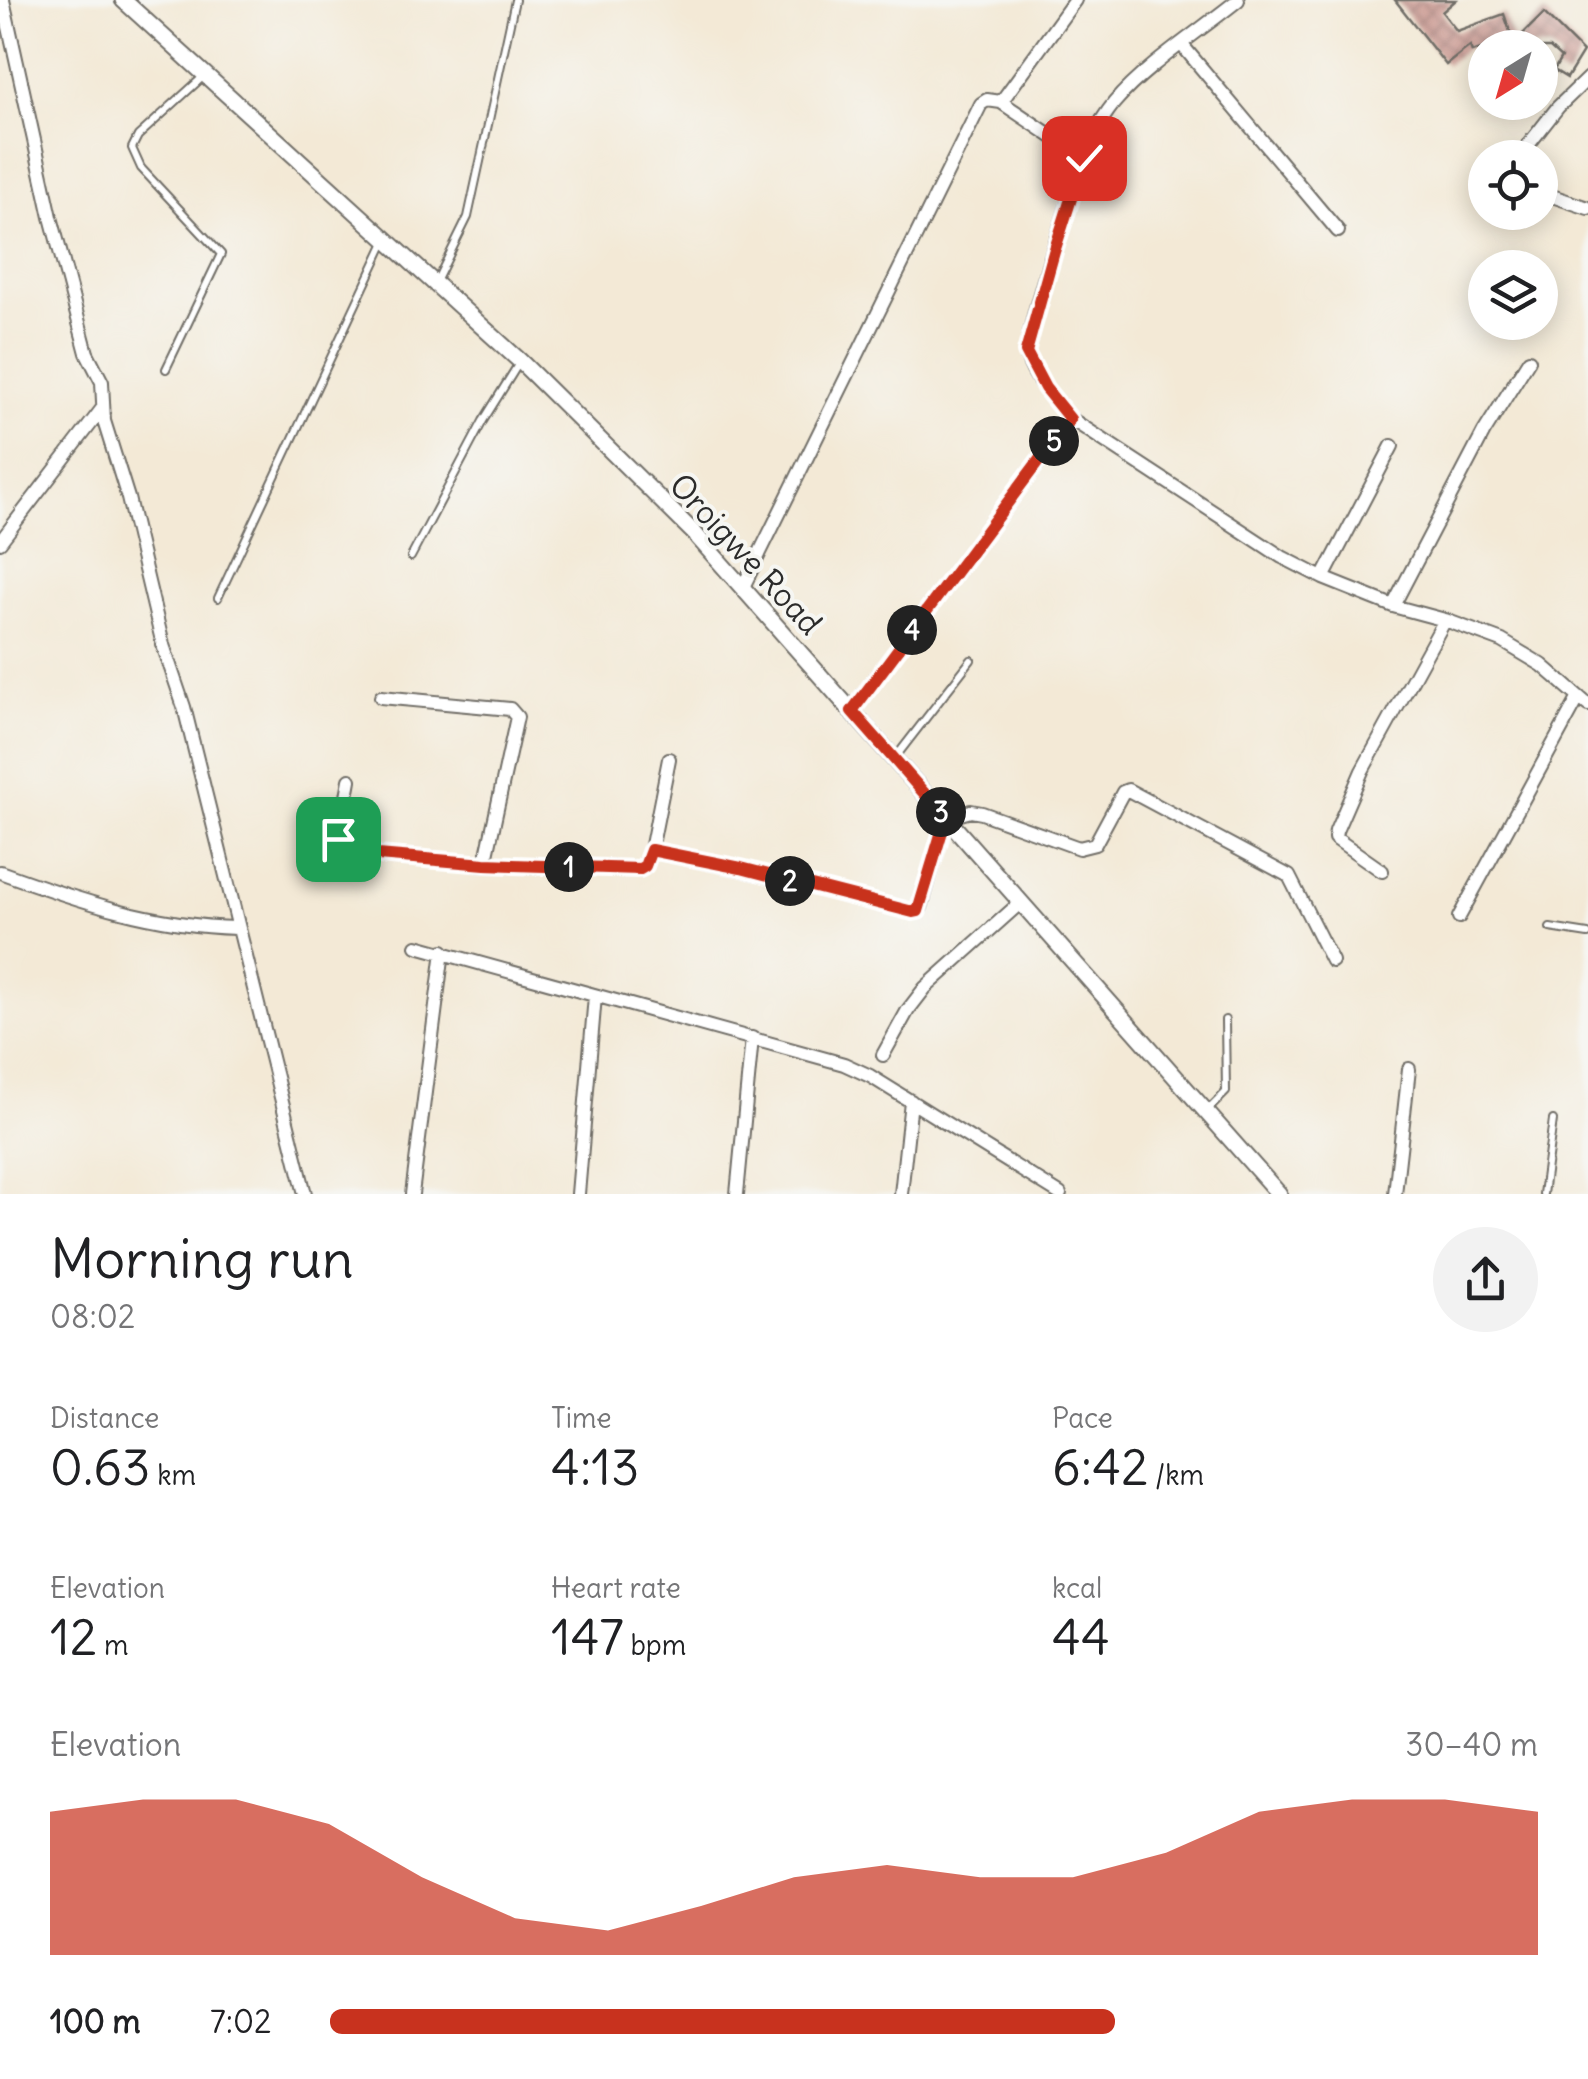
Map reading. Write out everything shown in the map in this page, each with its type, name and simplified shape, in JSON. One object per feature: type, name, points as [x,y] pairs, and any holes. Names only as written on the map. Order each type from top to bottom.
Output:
[{"type":"street","points":[[3,0],[51,217],[87,353],[102,382],[102,408],[163,645],[184,707],[304,1194]]},
{"type":"street","name":"Oroigwe Road","points":[[123,0],[520,362],[680,520],[1279,1194]]},
{"type":"street","points":[[1001,102],[1075,0]]},
{"type":"street","points":[[1238,0],[1115,102],[1093,136],[1026,352],[1045,388],[1070,419],[1282,558],[1393,606],[1445,620],[1522,652],[1583,701],[1459,917]]},
{"type":"street","points":[[1182,45],[1338,231]]},
{"type":"street","points":[[1532,140],[1588,78]]},
{"type":"street","points":[[743,587],[973,117],[987,100],[1001,102],[1084,158]]},
{"type":"street","points":[[1558,198],[1588,208]]},
{"type":"street","points":[[1393,606],[1484,432],[1529,360]]},
{"type":"street","points":[[0,542],[102,408]]},
{"type":"street","points":[[852,711],[1070,419]]},
{"type":"street","points":[[1323,578],[1392,446]]},
{"type":"street","points":[[1382,871],[1341,844],[1335,838],[1336,830],[1362,770],[1445,620]]},
{"type":"street","points":[[380,697],[515,712],[485,864]]},
{"type":"street","points":[[350,780],[338,839],[346,848],[366,854],[485,864],[640,869],[651,850],[670,759]]},
{"type":"street","points":[[651,850],[741,868],[913,912],[921,907],[946,818],[971,811],[982,813],[1088,848],[1123,792],[1136,792],[1289,876],[1332,961]]},
{"type":"street","points":[[0,872],[167,924],[236,928]]},
{"type":"street","points":[[884,1056],[908,1010],[925,988],[1020,903]]},
{"type":"street","points":[[417,946],[443,950],[844,1064],[1060,1194]]},
{"type":"street","points":[[412,1194],[443,950]]},
{"type":"street","points":[[578,1194],[595,996]]},
{"type":"street","points":[[738,1194],[752,1038]]},
{"type":"street","points":[[1395,1194],[1410,1069]]},
{"type":"street","points":[[901,1194],[911,1101]]},
{"type":"lane","points":[[435,283],[455,250],[468,217],[515,0]]},
{"type":"lane","points":[[166,369],[221,254],[142,168],[132,148],[138,136],[206,75]]},
{"type":"lane","points":[[218,598],[387,238]]},
{"type":"lane","points":[[411,557],[483,420],[520,362]]},
{"type":"lane","points":[[894,759],[971,660]]},
{"type":"lane","points":[[1550,928],[1588,934]]},
{"type":"lane","points":[[1204,1113],[1226,1092],[1225,1020]]},
{"type":"lane","points":[[1543,1194],[1552,1120]]},
{"type":"building","points":[[1395,0],[1456,0],[1442,12],[1457,31],[1504,14],[1510,30],[1468,30],[1468,48],[1446,65]]},
{"type":"building","points":[[1544,13],[1583,52],[1567,78],[1558,72],[1558,30],[1527,30]]},
{"type":"route","points":[[338,839],[346,848],[366,854],[485,864],[640,869],[651,850],[918,911],[946,818],[852,711],[1070,419],[1045,388],[1026,352],[1084,158]]}]
